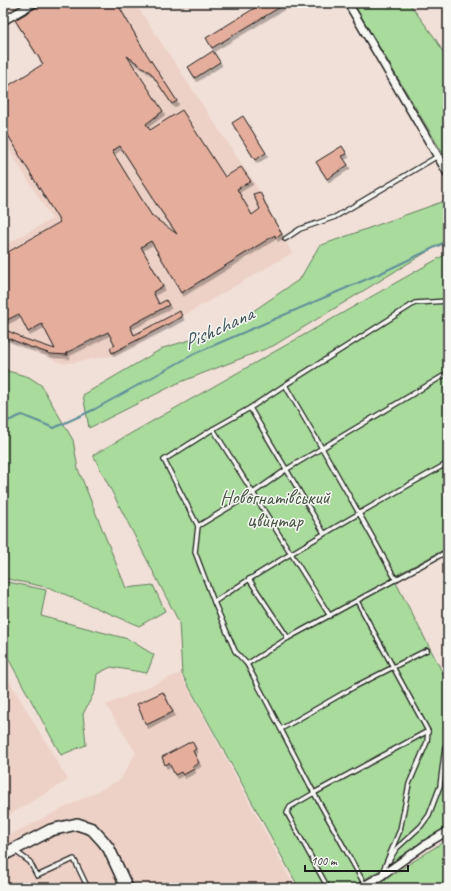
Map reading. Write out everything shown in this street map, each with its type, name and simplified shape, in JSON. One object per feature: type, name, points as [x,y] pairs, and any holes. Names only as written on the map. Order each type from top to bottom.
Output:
[{"type":"main road","points":[[3,855],[51,830],[77,824],[92,829],[103,841],[109,849],[127,888]]},
{"type":"street","points":[[3,21],[34,3]]},
{"type":"street","points":[[348,3],[448,174]]},
{"type":"street","points":[[363,887],[426,844],[448,831]]},
{"type":"lane","points":[[285,239],[300,229],[336,216],[438,156]]},
{"type":"lane","points":[[352,888],[363,887],[247,664],[235,651],[195,552],[198,526],[164,460],[250,408],[415,303],[448,301]]},
{"type":"lane","points":[[198,526],[253,493],[287,469],[448,373]]},
{"type":"lane","points":[[284,385],[360,513],[396,580]]},
{"type":"lane","points":[[250,408],[324,533]]},
{"type":"lane","points":[[213,429],[292,553],[330,616]]},
{"type":"lane","points":[[214,602],[324,533],[448,462]]},
{"type":"lane","points":[[247,664],[288,638],[448,551]]},
{"type":"lane","points":[[249,579],[288,638]]},
{"type":"lane","points":[[357,601],[428,731],[427,742],[409,784],[400,830],[381,876]]},
{"type":"lane","points":[[281,729],[354,687],[427,650]]},
{"type":"lane","points":[[328,888],[287,813],[290,807],[428,731]]},
{"type":"lane","points":[[381,876],[396,849],[421,826],[429,815],[440,786],[445,747]]},
{"type":"lane","points":[[13,849],[30,862],[38,876],[74,859],[88,888]]},
{"type":"shaded area","points":[[42,3],[135,3],[257,187],[292,253],[116,355],[64,364],[4,338],[3,339],[3,246],[52,219],[3,140],[3,89],[42,65],[13,20]]},
{"type":"shaded area","points":[[3,670],[68,780],[3,819]]},
{"type":"shaded area","points":[[180,673],[295,888],[3,888],[3,838],[120,780],[136,753],[106,705]]},
{"type":"green space","points":[[353,3],[409,3],[435,38],[448,61],[448,162]]},
{"type":"green space","points":[[447,200],[448,239],[273,346],[178,383],[89,428],[83,395],[163,348],[227,329],[300,279],[319,246]]},
{"type":"green space","name":"Новогнатівський цвинтар","points":[[448,253],[448,526],[444,529],[447,548],[393,577],[448,683],[448,829],[350,888],[299,888],[182,674],[179,622],[93,455]]},
{"type":"green space","points":[[3,364],[8,371],[29,377],[41,385],[73,440],[78,469],[126,588],[153,585],[165,611],[139,626],[50,588],[3,578]]},
{"type":"green space","points":[[3,581],[46,590],[41,616],[128,639],[154,655],[147,673],[111,667],[97,674],[95,691],[83,714],[86,745],[61,755],[3,649]]},
{"type":"green space","points":[[448,839],[448,888],[372,888]]},
{"type":"building","points":[[41,3],[117,3],[144,50],[177,101],[172,104],[151,73],[127,56],[163,111],[146,124],[150,130],[182,110],[225,177],[241,167],[251,181],[237,189],[252,215],[260,209],[253,194],[260,192],[269,212],[282,234],[276,238],[275,235],[181,293],[151,241],[141,247],[163,286],[153,292],[159,304],[166,300],[169,305],[130,326],[134,335],[180,311],[182,317],[112,353],[110,348],[115,345],[108,332],[66,353],[68,355],[51,354],[3,336],[3,329],[20,336],[19,337],[55,349],[42,324],[28,332],[19,314],[3,322],[3,255],[60,222],[3,127],[3,89],[43,64],[15,20]],"holes":[[[120,146],[153,197],[152,198],[177,234],[152,216],[112,151]]]},
{"type":"building","points":[[263,3],[287,3],[212,48],[206,38]]},
{"type":"building","points":[[213,51],[220,62],[195,78],[188,67]]},
{"type":"building","points":[[243,116],[266,153],[255,160],[232,123]]},
{"type":"building","points":[[342,146],[347,154],[342,156],[348,165],[327,179],[316,162]]},
{"type":"building","points":[[163,692],[173,712],[146,725],[137,704]]},
{"type":"building","points":[[192,741],[196,749],[193,751],[199,763],[192,767],[194,769],[183,775],[181,772],[175,775],[169,763],[165,765],[162,757]]},
{"type":"waterway","name":"Pishchana","points":[[3,423],[22,415],[54,428],[95,409],[196,353],[381,273],[448,241]]}]
